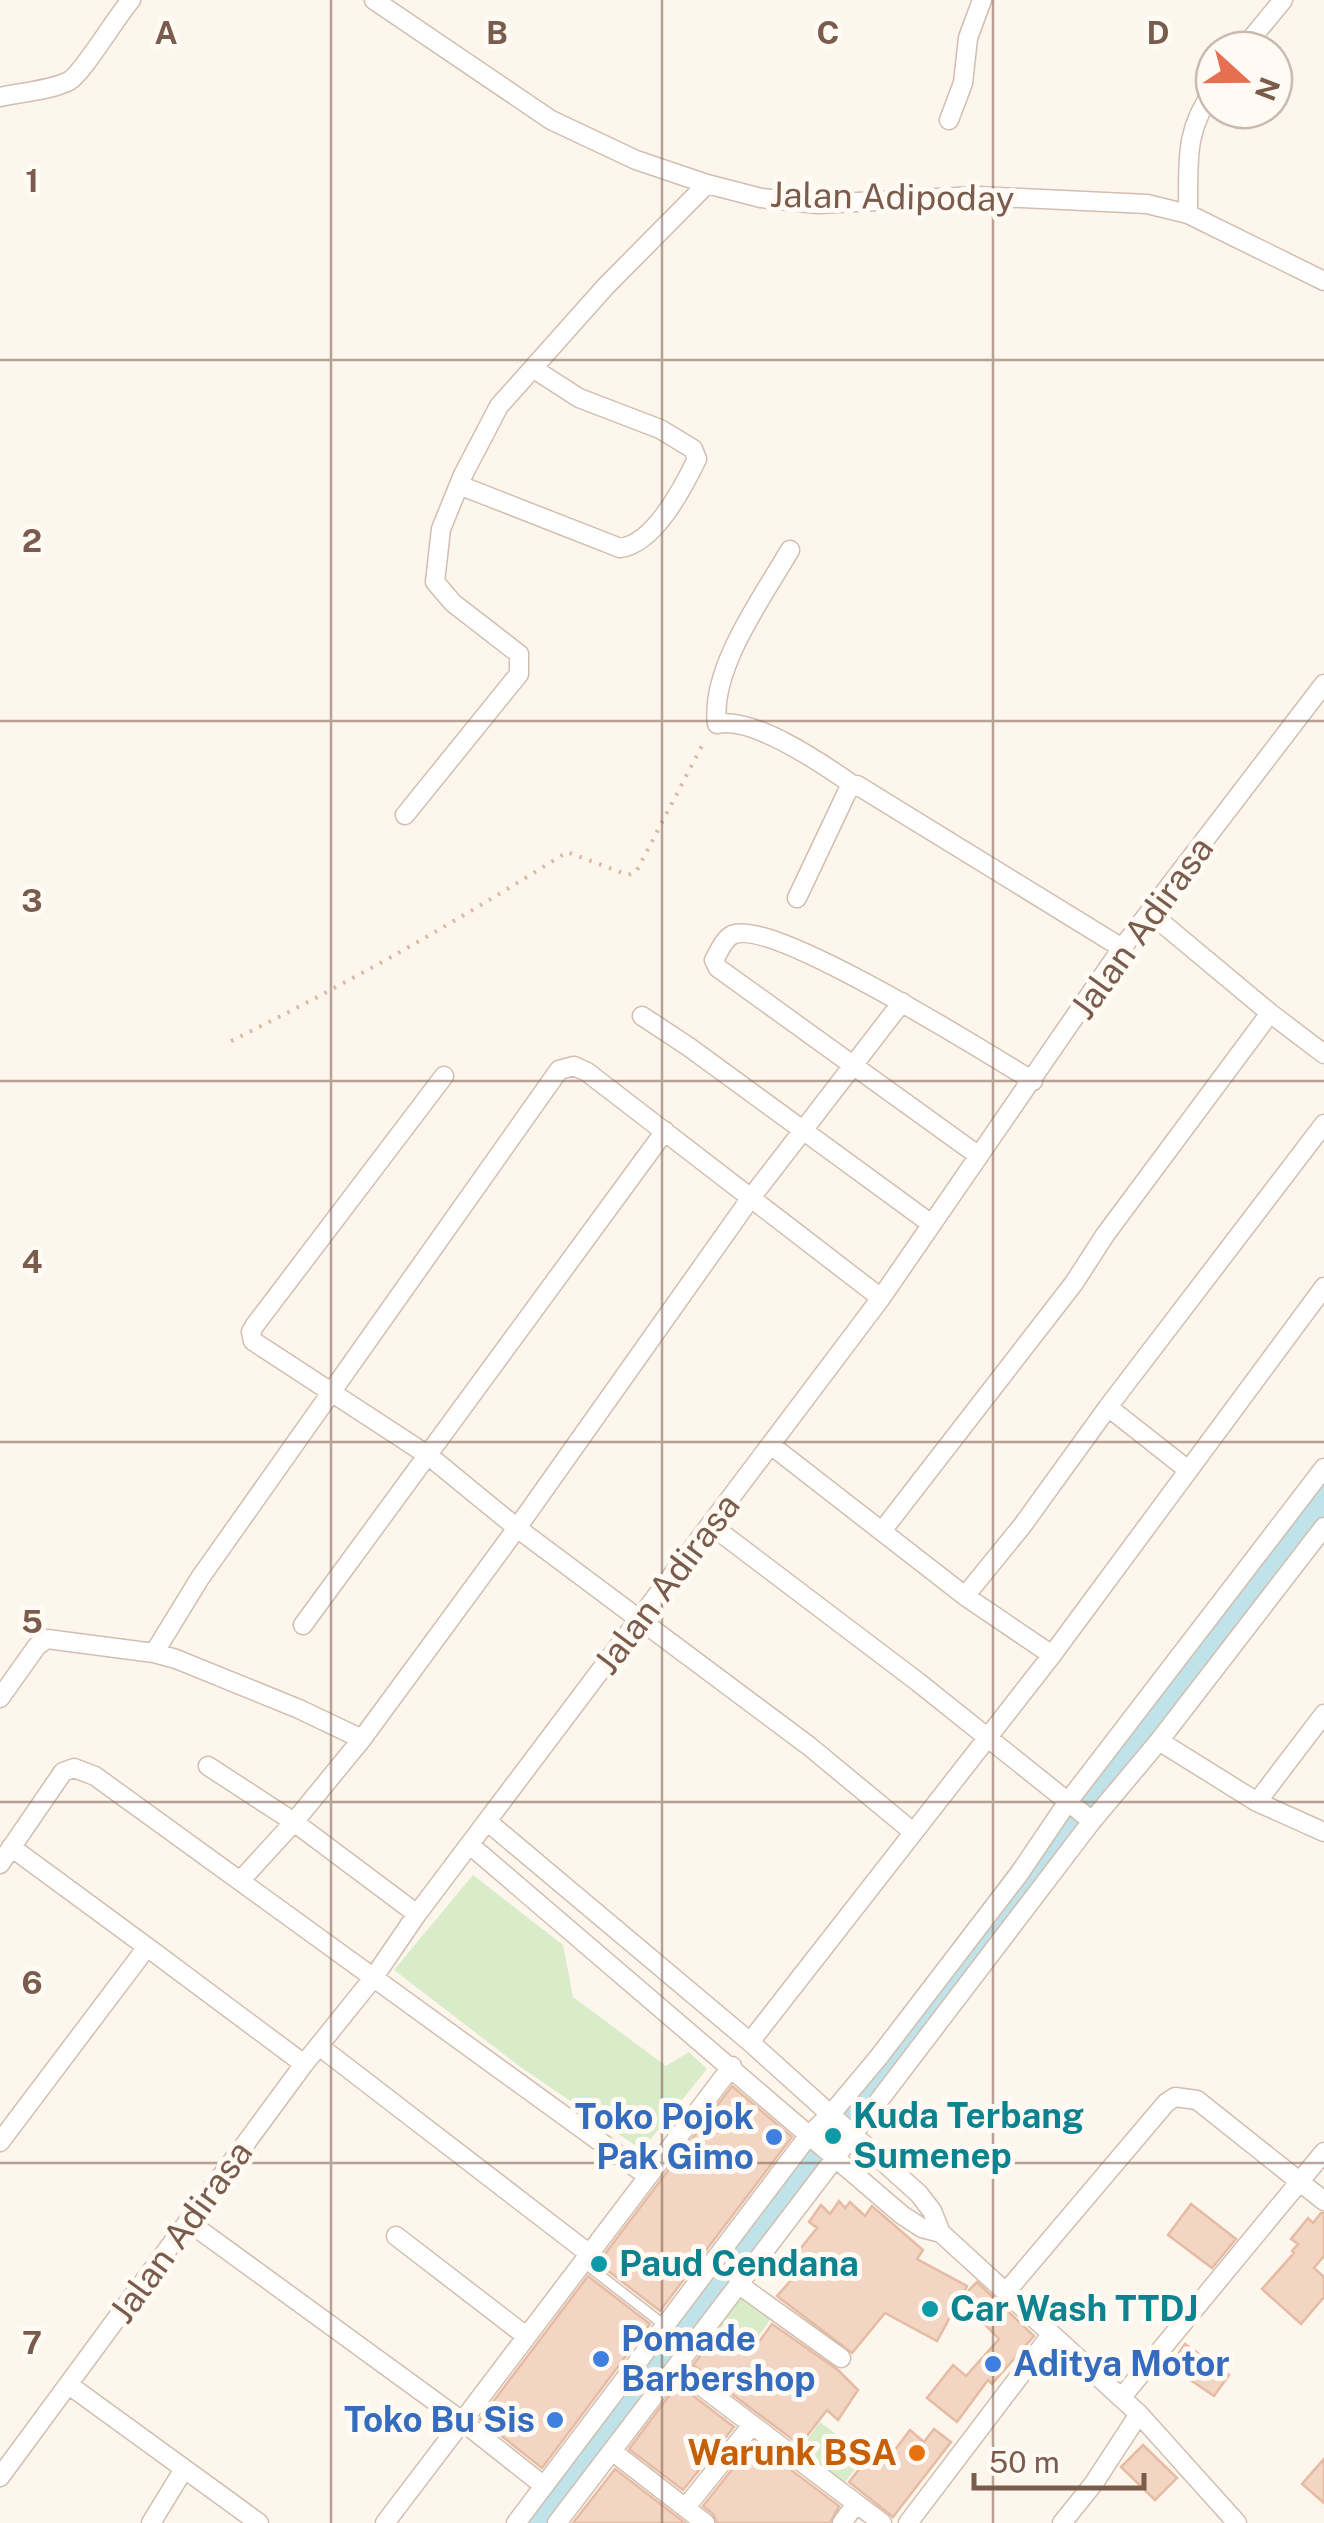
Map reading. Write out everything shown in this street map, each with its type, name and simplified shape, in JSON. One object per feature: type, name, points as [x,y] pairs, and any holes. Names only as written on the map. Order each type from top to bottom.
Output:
[{"type":"street","points":[[0,97],[69,81],[80,72],[130,0]]},
{"type":"street","name":"Jalan Adipoday","points":[[374,0],[551,120],[636,160],[707,184],[761,198],[818,204],[977,196],[1146,204],[1188,214],[1324,281]]},
{"type":"street","points":[[949,120],[962,83],[968,38],[982,0]]},
{"type":"street","points":[[1258,30],[1283,0]]},
{"type":"street","points":[[1188,214],[1194,123]]},
{"type":"street","points":[[405,815],[519,674],[519,654],[453,602],[435,582],[441,530],[459,485],[499,406],[606,286],[707,184]]},
{"type":"street","points":[[459,485],[620,548],[639,542],[678,498],[696,459],[693,449],[660,428],[579,398],[534,368]]},
{"type":"street","points":[[790,550],[738,641],[718,692],[717,724],[745,726],[818,762],[1122,948]]},
{"type":"street","name":"Jalan Adirasa","points":[[0,2477],[304,2064],[374,1977],[417,1914],[772,1446],[881,1298],[1122,948],[1324,684]]},
{"type":"street","points":[[797,898],[853,785]]},
{"type":"street","points":[[1150,913],[1324,1054]]},
{"type":"street","points":[[979,1156],[718,968],[714,960],[726,940],[740,934],[775,942],[832,965],[1033,1081]]},
{"type":"street","points":[[240,1881],[362,1739],[750,1199],[902,1002]]},
{"type":"street","points":[[882,1532],[1074,1283],[1104,1235],[1270,1014]]},
{"type":"street","points":[[642,1016],[689,1046],[930,1223]]},
{"type":"street","points":[[154,1653],[200,1578],[559,1070],[568,1066],[582,1068],[881,1298]]},
{"type":"street","points":[[444,1076],[251,1332],[260,1346],[429,1456],[517,1528],[808,1746],[913,1832]]},
{"type":"street","points":[[965,1596],[1324,1124]]},
{"type":"street","points":[[302,1625],[665,1130]]},
{"type":"street","points":[[750,2042],[1052,1655],[1324,1287]]},
{"type":"street","points":[[1108,1406],[1188,1470]]},
{"type":"street","points":[[772,1446],[965,1596],[1052,1655]]},
{"type":"street","points":[[516,2523],[809,2135],[831,2114],[1019,1874],[1068,1803],[1324,1468]]},
{"type":"street","points":[[712,1526],[918,1682],[1092,1821]]},
{"type":"street","points":[[557,2523],[1092,1821],[1159,1742],[1324,1528]]},
{"type":"street","points":[[0,1698],[37,1646],[47,1639],[154,1653],[298,1709],[362,1739]]},
{"type":"street","points":[[1257,1802],[1324,1714]]},
{"type":"street","points":[[1159,1742],[1257,1802],[1324,1832]]},
{"type":"street","points":[[208,1766],[294,1822],[417,1914]]},
{"type":"street","points":[[0,1864],[64,1772],[74,1768],[96,1776],[646,2175]]},
{"type":"street","points":[[488,1822],[750,2042],[919,2194],[941,2233],[1139,2414],[1237,2523]]},
{"type":"street","points":[[470,1845],[902,2215],[922,2228],[941,2233]]},
{"type":"street","points":[[12,1847],[304,2064]]},
{"type":"street","points":[[0,2142],[147,1947]]},
{"type":"street","points":[[318,2046],[584,2256]]},
{"type":"street","points":[[385,2523],[732,2066]]},
{"type":"street","points":[[1006,2292],[1175,2097],[1197,2100],[1324,2201]]},
{"type":"street","points":[[1122,2398],[1324,2152]]},
{"type":"street","points":[[190,2222],[462,2420],[544,2486]]},
{"type":"street","points":[[396,2236],[526,2336]]},
{"type":"street","points":[[738,2284],[842,2358]]},
{"type":"street","points":[[908,2523],[1050,2336]]},
{"type":"street","points":[[676,2367],[882,2523]]},
{"type":"street","points":[[69,2385],[259,2523]]},
{"type":"street","points":[[1062,2523],[1139,2414]]},
{"type":"street","points":[[686,2507],[752,2425]]},
{"type":"street","points":[[612,2451],[706,2523]]},
{"type":"street","points":[[151,2523],[184,2469]]},
{"type":"street","points":[[842,2523],[855,2505]]},
{"type":"lane","points":[[584,2256],[664,2324]]},
{"type":"path","points":[[231,1041],[338,988],[461,919],[567,852],[628,875],[636,872],[717,724]]},
{"type":"green space","points":[[473,1875],[563,1945],[573,1997],[666,2066],[689,2052],[707,2069],[642,2150],[519,2066],[394,1970]]},
{"type":"green space","points":[[742,2294],[773,2316],[748,2351],[717,2326]]},
{"type":"green space","points":[[820,2422],[865,2456],[843,2485],[798,2452]]},
{"type":"building","points":[[732,2086],[792,2137],[660,2311],[598,2263]]},
{"type":"building","points":[[839,2201],[845,2208],[850,2202],[865,2216],[872,2206],[923,2250],[917,2259],[967,2286],[961,2298],[977,2282],[1034,2336],[992,2384],[988,2380],[957,2422],[927,2398],[953,2365],[966,2376],[999,2339],[960,2299],[937,2341],[885,2313],[852,2353],[777,2296],[794,2277],[784,2269],[817,2228],[809,2222],[821,2205],[830,2214]]},
{"type":"building","points":[[1191,2204],[1236,2239],[1212,2268],[1168,2235]]},
{"type":"building","points":[[1321,2213],[1324,2256],[1314,2268],[1324,2277],[1324,2297],[1301,2324],[1262,2289],[1294,2253],[1298,2244],[1291,2239],[1308,2218],[1313,2223]]},
{"type":"building","points":[[588,2276],[650,2324],[542,2468],[480,2419]]},
{"type":"building","points":[[772,2324],[838,2370],[858,2390],[838,2420],[827,2410],[800,2445],[693,2365],[721,2329],[750,2354]]},
{"type":"building","points":[[1185,2344],[1229,2375],[1214,2396],[1170,2366]]},
{"type":"building","points":[[678,2384],[734,2427],[683,2490],[629,2449]]},
{"type":"building","points":[[934,2429],[951,2442],[893,2517],[849,2482],[881,2441],[894,2451],[910,2430],[924,2442]]},
{"type":"building","points":[[754,2442],[839,2506],[830,2523],[717,2523],[703,2506]]},
{"type":"building","points":[[1143,2445],[1177,2478],[1155,2500],[1121,2467]]},
{"type":"building","points":[[1324,2459],[1324,2503],[1302,2484]]},
{"type":"building","points":[[615,2469],[685,2523],[573,2523]]},
{"type":"waterway","points":[[848,2114],[1324,1497]]},
{"type":"waterway","points":[[541,2523],[814,2155]]},
{"type":"place","name":"Kuda Terbang Sumenep","points":[[833,2136]]},
{"type":"place","name":"Toko Pojok Pak Gimo","points":[[774,2137]]},
{"type":"place","name":"Paud Cendana","points":[[599,2264]]},
{"type":"place","name":"Car Wash TTDJ","points":[[930,2309]]},
{"type":"place","name":"Pomade Barbershop","points":[[601,2359]]},
{"type":"place","name":"Aditya Motor","points":[[993,2364]]},
{"type":"place","name":"Toko Bu Sis","points":[[555,2420]]},
{"type":"place","name":"Warunk BSA","points":[[917,2453]]}]
